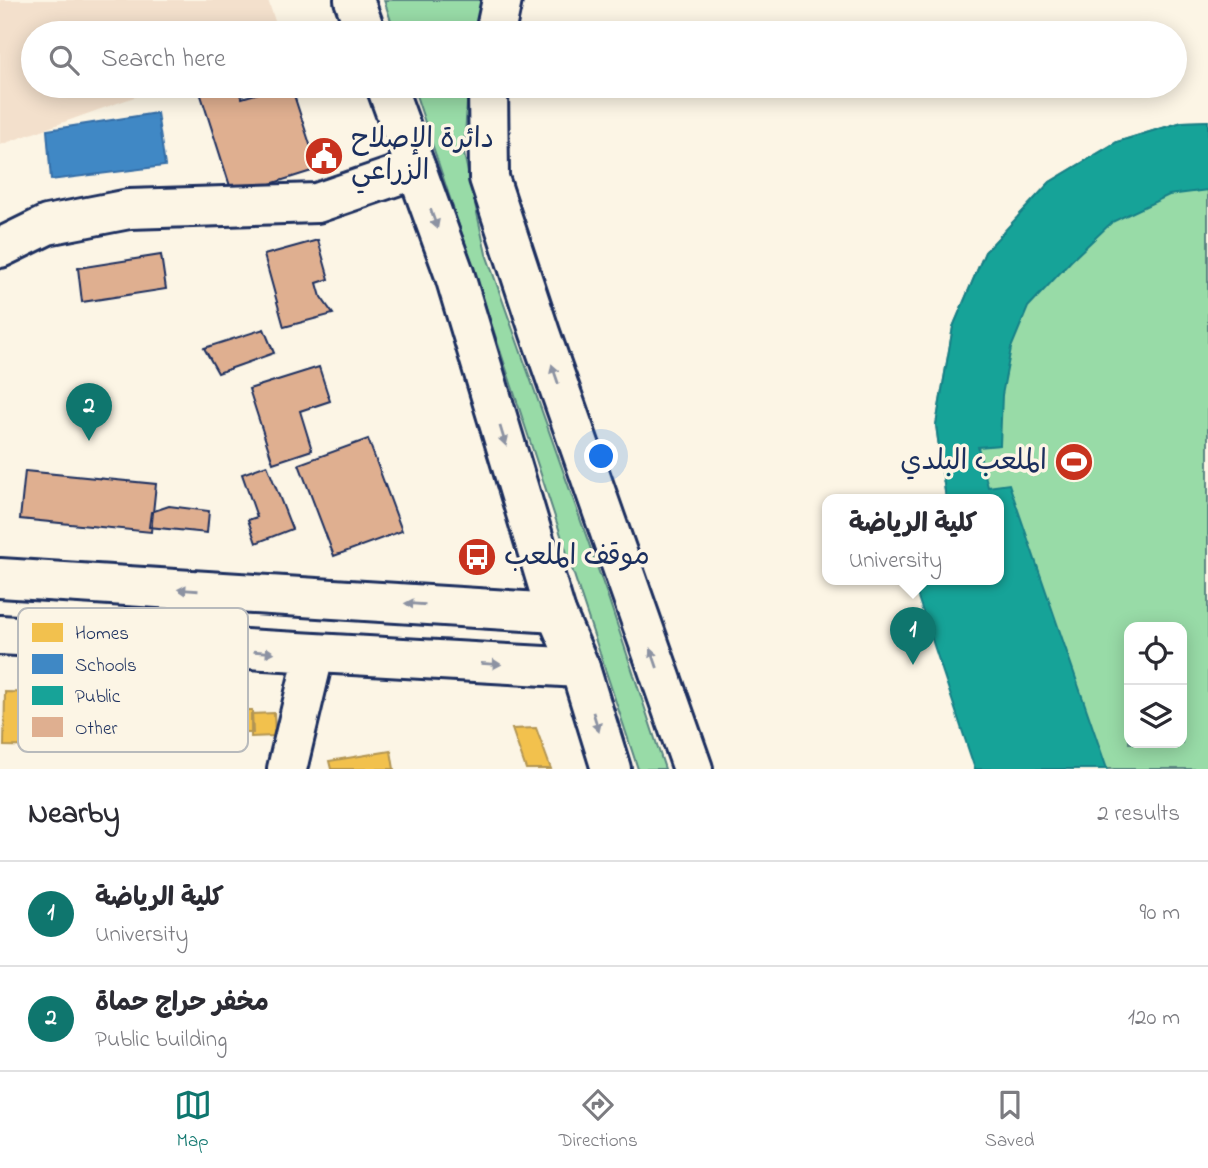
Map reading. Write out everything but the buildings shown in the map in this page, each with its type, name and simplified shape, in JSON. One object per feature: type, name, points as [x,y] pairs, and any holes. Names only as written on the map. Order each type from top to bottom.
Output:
[{"type":"main road","points":[[354,0],[362,21]]},
{"type":"main road","points":[[498,21],[502,0]]},
{"type":"main road","points":[[390,98],[454,273],[556,613],[580,668],[611,769]]},
{"type":"main road","points":[[488,98],[489,178],[540,333],[693,769]]},
{"type":"main road","points":[[0,248],[47,225],[129,209],[317,204],[416,169]]},
{"type":"main road","points":[[0,578],[556,613]]},
{"type":"main road","points":[[0,635],[18,636]]},
{"type":"main road","points":[[248,651],[580,668]]},
{"type":"main road","points":[[287,769],[314,655]]},
{"type":"shaded area","points":[[0,0],[268,0],[275,21],[21,21],[21,98],[131,98],[0,145]]},
{"type":"green space","points":[[384,0],[481,0],[478,21],[391,21]]},
{"type":"green space","points":[[417,98],[467,98],[464,154],[486,254],[609,600],[665,769],[638,769]]},
{"type":"green space","name":"الملعب البلدي","points":[[1208,121],[1208,769],[975,769],[998,585],[1004,585],[1004,494],[945,494],[936,425],[953,327],[985,252],[1050,182],[1117,142],[1182,122]]},
{"type":"place","name":"دائرة الإصلاح الزراعي","points":[[324,156]]},
{"type":"place","name":"مخفر حراج حماة","points":[[89,441]]},
{"type":"place","name":"الملعب البلدي","points":[[1074,462]]},
{"type":"place","name":"موقف الملعب","points":[[477,557]]},
{"type":"place","name":"كلية الرياضة","points":[[913,665]]}]
